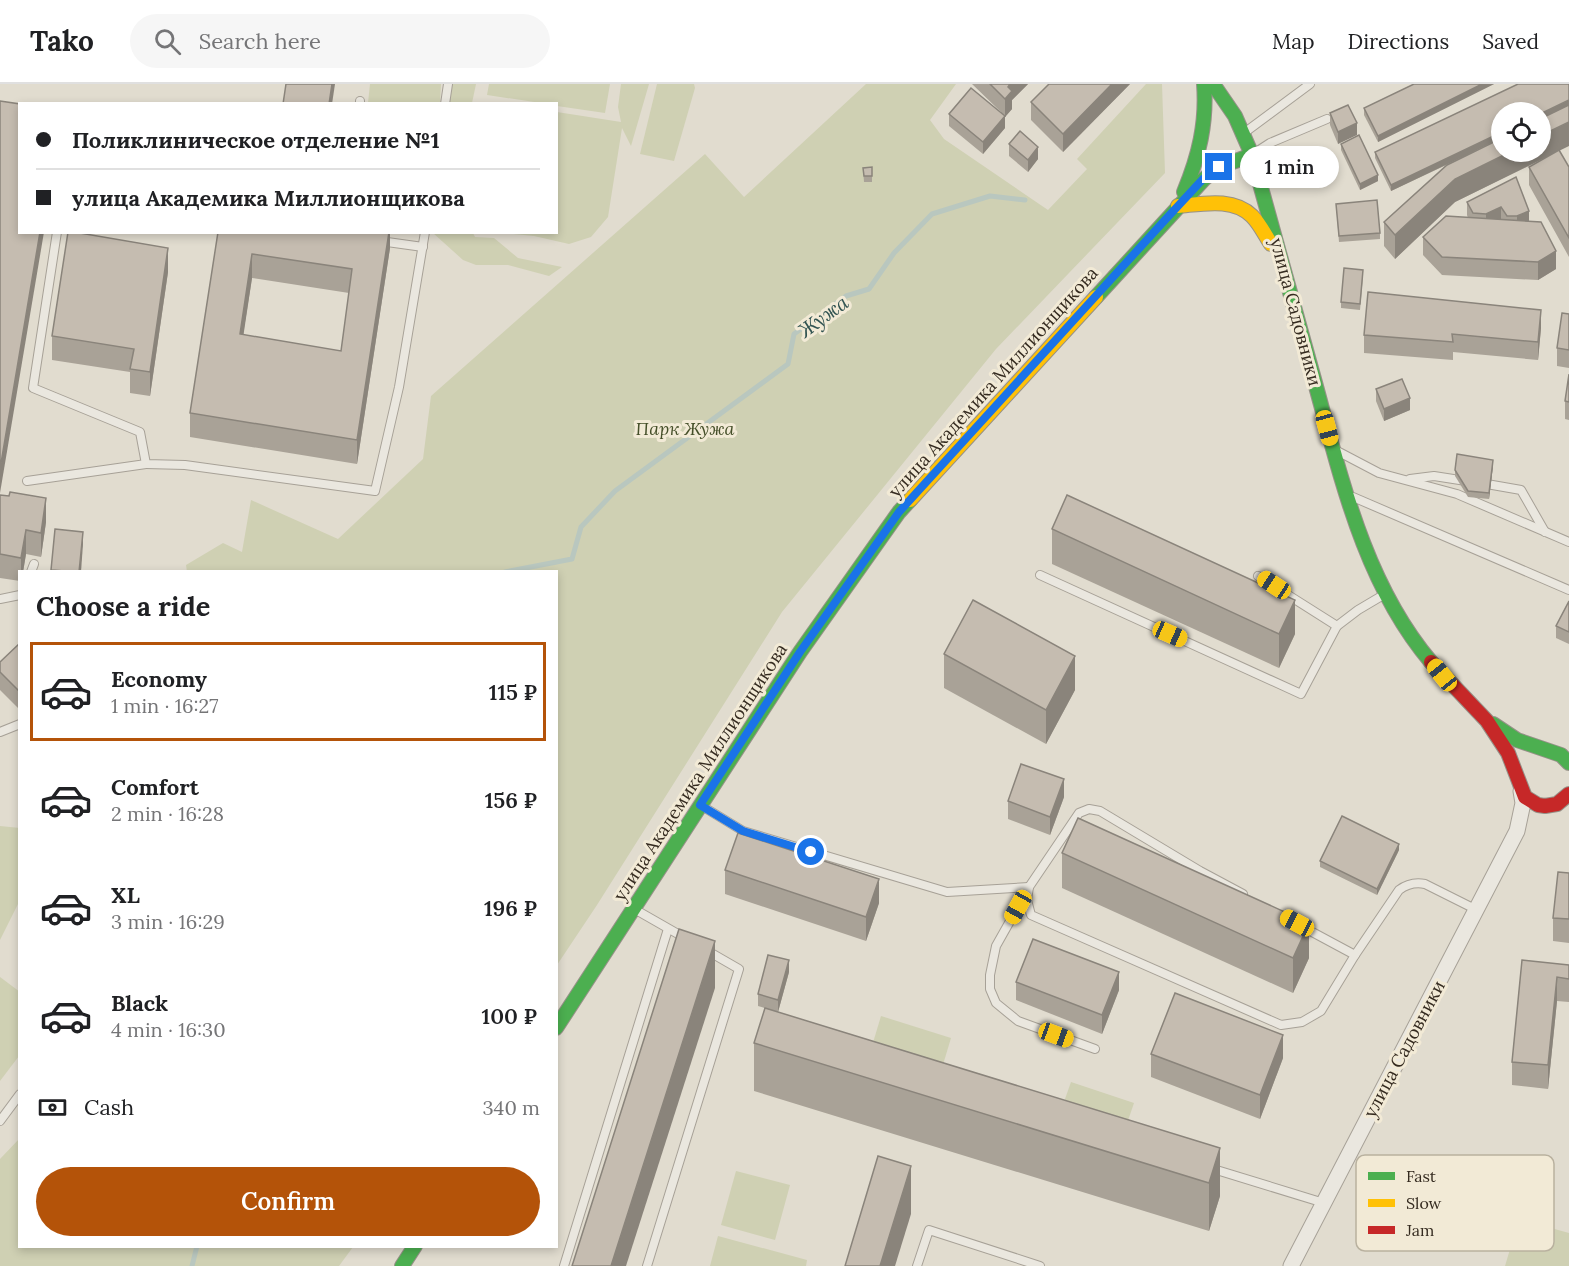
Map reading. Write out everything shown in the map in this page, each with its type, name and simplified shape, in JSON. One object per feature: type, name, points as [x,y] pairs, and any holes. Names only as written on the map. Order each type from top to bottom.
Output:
[{"type":"street","points":[[1204,84],[1206,118],[1203,141],[1178,206],[1225,204],[1238,207],[1248,213],[1281,257]]},
{"type":"street","name":"улица Садовники","points":[[1213,84],[1235,116],[1252,155],[1333,449],[1360,535],[1385,594],[1416,644],[1442,675],[1487,721],[1508,753],[1525,797],[1538,805],[1563,800]]},
{"type":"street","name":"улица Академика Миллионщикова","points":[[558,1025],[800,652],[899,512],[1203,179],[1219,167],[1252,155]]},
{"type":"street","name":"улица Садовники","points":[[1487,721],[1517,740],[1553,752],[1568,762]]},
{"type":"street","name":"улица Садовники","points":[[1291,1266],[1517,831],[1523,803],[1520,787],[1521,768],[1528,758],[1545,751]]},
{"type":"street","name":"улица Садовники","points":[[1517,831],[1527,820],[1563,800]]},
{"type":"street","points":[[402,1266],[414,1248]]},
{"type":"lane","points":[[445,102],[448,84]]},
{"type":"lane","points":[[1243,134],[1310,84]]},
{"type":"lane","points":[[1252,155],[1270,142],[1327,119]]},
{"type":"lane","points":[[57,234],[33,388],[140,432],[146,464]]},
{"type":"lane","points":[[27,481],[146,464],[185,465],[375,491],[399,387],[425,234]]},
{"type":"lane","points":[[376,240],[423,248]]},
{"type":"lane","points":[[1333,449],[1380,473],[1457,494],[1569,542]]},
{"type":"lane","points":[[1406,480],[1434,476],[1521,490],[1545,531]]},
{"type":"lane","points":[[1348,495],[1569,590]]},
{"type":"lane","points":[[1040,575],[1301,694],[1337,626],[1385,594]]},
{"type":"lane","points":[[1258,576],[1337,626]]},
{"type":"lane","points":[[0,599],[18,595]]},
{"type":"lane","points":[[0,732],[18,725]]},
{"type":"lane","points":[[700,805],[743,831],[947,892],[1029,887]]},
{"type":"lane","points":[[1095,1049],[1018,1021],[996,1003],[990,989],[990,975],[996,946],[1029,887],[1079,813],[1089,809],[1100,811],[1200,871],[1252,899]]},
{"type":"lane","points":[[1029,887],[1027,900],[1031,915],[1281,1025],[1302,1022],[1321,1011],[1355,955],[1399,890],[1405,886],[1425,884],[1477,910]]},
{"type":"lane","points":[[632,908],[688,940]]},
{"type":"lane","points":[[1293,921],[1355,955]]},
{"type":"lane","points":[[564,1266],[668,929]]},
{"type":"lane","points":[[647,1266],[739,969],[699,946]]},
{"type":"lane","points":[[0,1121],[18,1097]]},
{"type":"lane","points":[[1207,1167],[1324,1203]]},
{"type":"lane","points":[[917,1266],[929,1230],[1040,1266]]},
{"type":"green space","points":[[370,84],[441,84],[440,102],[368,102]]},
{"type":"green space","points":[[452,84],[476,84],[472,102],[449,102]]},
{"type":"green space","points":[[489,84],[610,84],[605,113],[558,106],[558,102],[534,102],[487,95]]},
{"type":"green space","points":[[621,84],[649,84],[631,146],[622,128],[608,217],[591,237],[569,244],[513,234],[558,234],[558,112],[621,122],[618,107]]},
{"type":"green space","points":[[657,84],[694,84],[695,88],[674,161],[640,154]]},
{"type":"green space","name":"Парк Жужа","points":[[866,84],[956,84],[930,120],[944,139],[1048,210],[1087,169],[1077,159],[1146,84],[1162,84],[1165,173],[996,349],[782,612],[558,964],[558,570],[187,570],[186,565],[223,543],[242,552],[251,500],[338,539],[423,459],[431,396],[705,154],[744,197]]},
{"type":"green space","points":[[434,234],[474,234],[475,237],[494,238],[518,258],[562,267],[549,276],[508,265],[476,265],[463,260]]},
{"type":"green space","points":[[0,826],[18,828],[18,904],[0,940]]},
{"type":"green space","points":[[0,977],[18,990],[18,1057],[0,1081]]},
{"type":"green space","points":[[881,1016],[951,1038],[939,1078],[869,1056]]},
{"type":"green space","points":[[1071,1082],[1134,1103],[1122,1138],[1059,1116]]},
{"type":"green space","points":[[18,1140],[18,1248],[352,1248],[339,1266],[0,1266],[0,1159]]},
{"type":"green space","points":[[736,1171],[790,1185],[775,1240],[721,1225]]},
{"type":"green space","points":[[1554,1229],[1569,1233],[1569,1266],[1505,1266],[1509,1251],[1554,1251]]},
{"type":"green space","points":[[718,1236],[807,1260],[806,1266],[710,1266]]},
{"type":"building","points":[[286,84],[332,84],[329,102],[283,102]]},
{"type":"building","points":[[990,84],[1010,84],[1008,87],[1012,91],[1005,99]]},
{"type":"building","points":[[1049,84],[1112,84],[1063,134],[1031,102]]},
{"type":"building","points":[[1414,84],[1482,84],[1378,136],[1364,108]]},
{"type":"building","points":[[1518,84],[1569,84],[1569,100],[1551,109],[1551,102],[1491,102],[1491,137],[1391,185],[1375,152]]},
{"type":"building","points":[[971,88],[1005,116],[983,142],[949,114]]},
{"type":"building","points":[[0,101],[18,104],[18,234],[40,234],[0,469]]},
{"type":"building","points":[[1348,105],[1357,123],[1338,132],[1330,113]]},
{"type":"building","points":[[1569,105],[1569,122],[1551,131],[1551,114]]},
{"type":"building","points":[[1020,131],[1038,147],[1028,160],[1009,144]]},
{"type":"building","points":[[1359,135],[1378,175],[1360,184],[1341,144]]},
{"type":"building","points":[[1491,143],[1491,161],[1455,179],[1395,235],[1384,222],[1447,165]]},
{"type":"building","points":[[1559,150],[1569,167],[1569,238],[1529,167],[1538,162],[1551,162],[1551,155]]},
{"type":"building","points":[[872,167],[872,176],[864,176],[863,168]]},
{"type":"building","points":[[1516,177],[1529,211],[1517,216],[1507,216],[1501,207],[1486,214],[1473,213],[1467,202]]},
{"type":"building","points":[[1377,200],[1380,233],[1339,236],[1336,204]]},
{"type":"building","points":[[1446,216],[1541,222],[1556,251],[1538,262],[1442,257],[1423,237]]},
{"type":"building","points":[[68,234],[86,234],[168,248],[150,372],[130,369],[134,349],[52,336]]},
{"type":"building","points":[[218,234],[389,234],[357,440],[190,413]],"holes":[[[252,254],[352,269],[341,351],[240,334]]]},
{"type":"building","points":[[1344,268],[1363,270],[1360,304],[1341,302]]},
{"type":"building","points":[[1368,292],[1541,310],[1538,342],[1452,334],[1453,342],[1364,335]]},
{"type":"building","points":[[1562,313],[1569,314],[1569,350],[1557,348]]},
{"type":"building","points":[[1569,374],[1569,402],[1565,401]]},
{"type":"building","points":[[1402,379],[1410,398],[1384,409],[1376,389]]},
{"type":"building","points":[[1457,454],[1493,460],[1489,493],[1468,491],[1455,470]]},
{"type":"building","points":[[10,492],[46,498],[41,533],[26,530],[21,558],[0,554],[0,495],[9,496]]},
{"type":"building","points":[[1067,495],[1295,600],[1279,634],[1052,529]]},
{"type":"building","points":[[55,529],[83,532],[79,570],[51,570]]},
{"type":"building","points":[[973,600],[1075,656],[1046,710],[944,654]]},
{"type":"building","points":[[1569,601],[1569,632],[1556,626]]},
{"type":"building","points":[[18,645],[18,690],[0,672],[0,662]]},
{"type":"building","points":[[1021,764],[1064,779],[1050,817],[1008,801]]},
{"type":"building","points":[[1342,816],[1399,844],[1377,889],[1320,861]]},
{"type":"building","points":[[1078,818],[1309,923],[1293,958],[1062,853]]},
{"type":"building","points":[[738,833],[879,879],[866,917],[725,870]]},
{"type":"building","points":[[1558,872],[1569,873],[1569,919],[1553,918]]},
{"type":"building","points":[[679,929],[715,941],[611,1266],[572,1266]]},
{"type":"building","points":[[1033,939],[1119,972],[1102,1015],[1016,982]]},
{"type":"building","points":[[768,955],[789,960],[778,1000],[758,994]]},
{"type":"building","points":[[1522,960],[1569,965],[1569,979],[1557,977],[1548,1065],[1512,1062]]},
{"type":"building","points":[[1175,993],[1283,1035],[1260,1095],[1151,1054]]},
{"type":"building","points":[[765,1008],[1220,1148],[1209,1183],[754,1043]]},
{"type":"building","points":[[878,1156],[911,1166],[880,1266],[845,1266]]},
{"type":"waterway","name":"Жужа","points":[[515,570],[572,559],[581,527],[615,491],[788,364],[794,334],[846,296],[869,289],[894,253],[932,214],[990,196],[1025,200]]},
{"type":"waterway","points":[[192,1266],[196,1248]]},
{"type":"traffic: fast","points":[[1184,192],[1201,139],[1204,84]]},
{"type":"traffic: fast","points":[[1213,84],[1235,116],[1252,155],[1334,453],[1358,528],[1388,598],[1408,631],[1431,662]]},
{"type":"traffic: fast","points":[[1096,297],[1204,179],[1219,167],[1252,155]]},
{"type":"traffic: fast","points":[[558,1025],[800,652],[899,512],[910,500]]},
{"type":"traffic: fast","points":[[1493,724],[1517,740],[1561,755],[1569,763]]},
{"type":"traffic: fast","points":[[402,1266],[414,1248]]},
{"type":"traffic: slow","points":[[1178,206],[1207,203],[1236,206],[1252,216],[1271,244]]},
{"type":"traffic: slow","points":[[910,500],[1096,297]]},
{"type":"traffic: jam","points":[[1431,662],[1487,721],[1508,753],[1525,797],[1538,805],[1545,806],[1557,804],[1569,794]]},
{"type":"route","points":[[811,852],[743,831],[700,805],[800,652],[899,512],[1203,179],[1219,167]]}]
